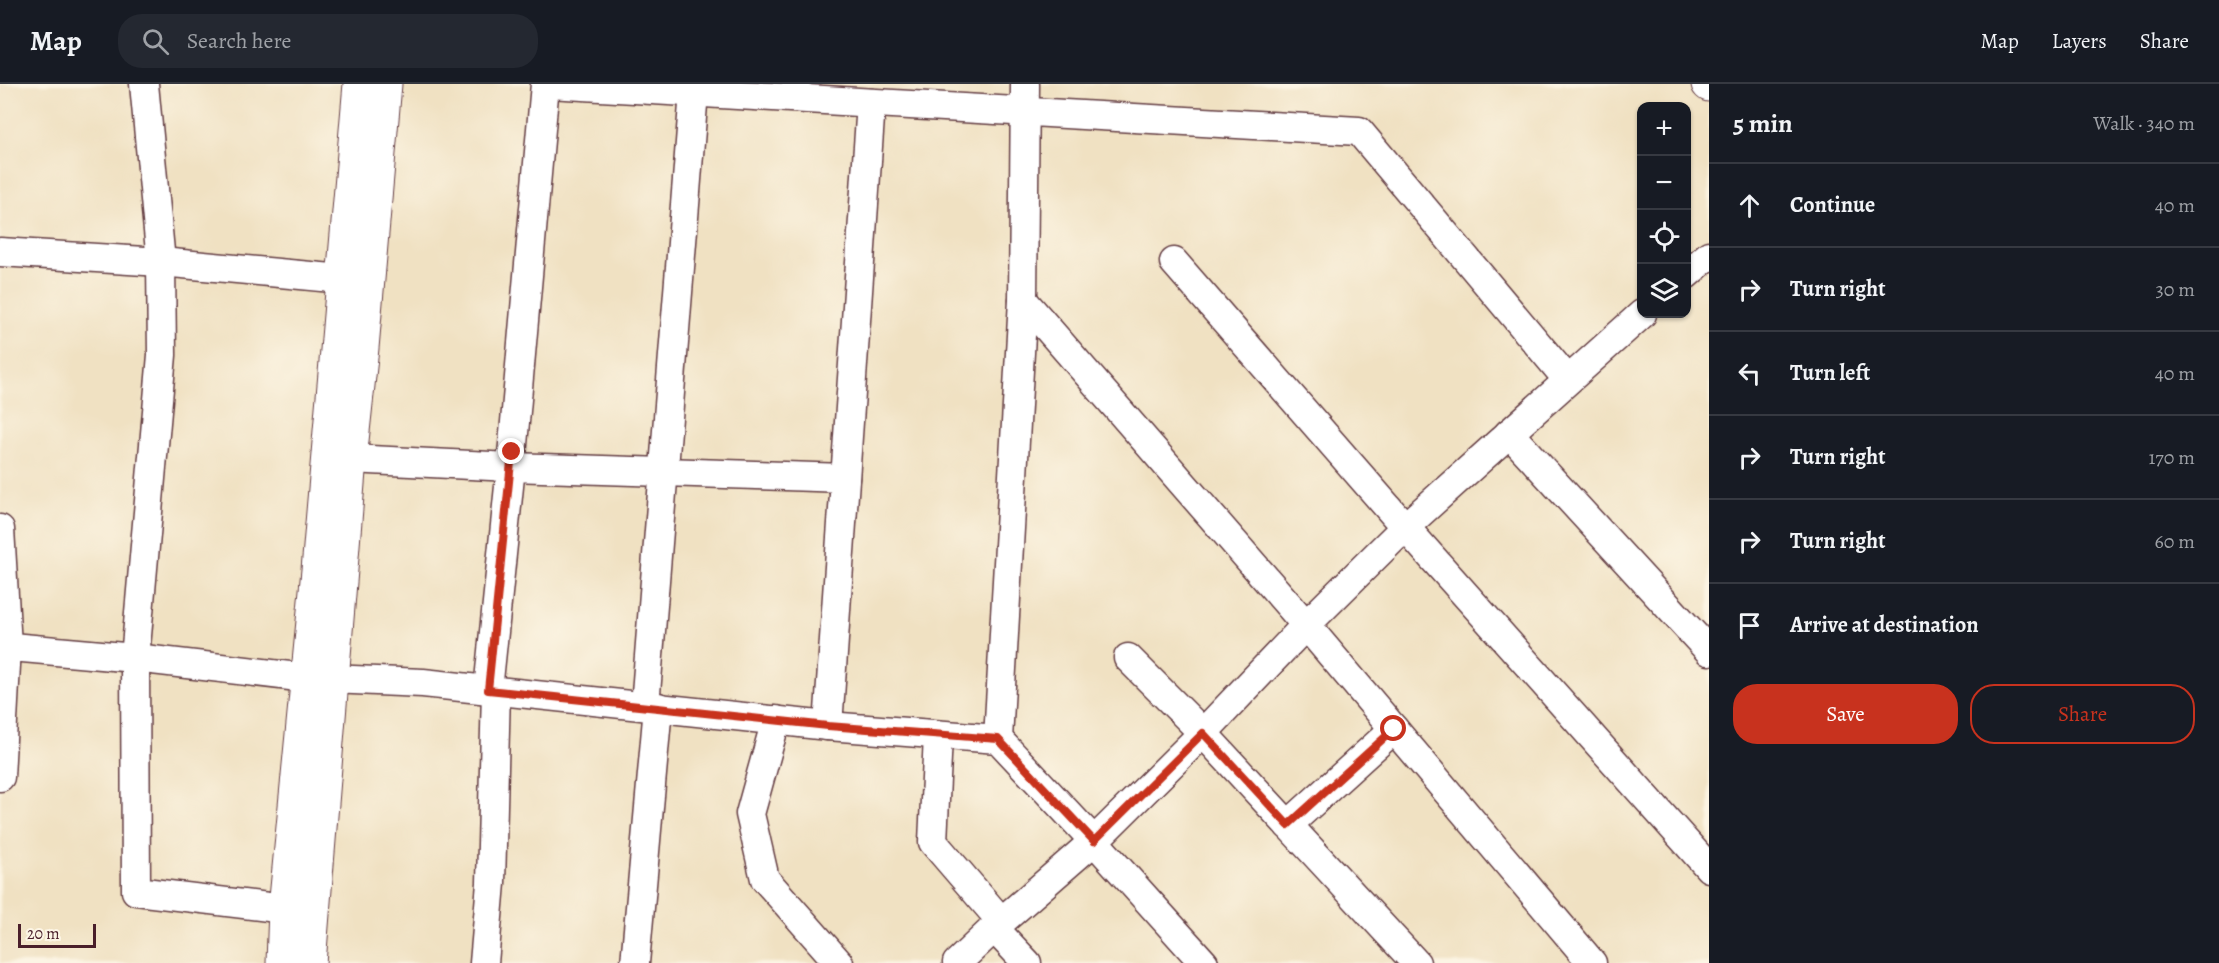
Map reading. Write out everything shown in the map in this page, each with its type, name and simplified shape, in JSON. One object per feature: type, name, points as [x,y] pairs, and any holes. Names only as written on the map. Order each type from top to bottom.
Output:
[{"type":"main road","points":[[309,963],[319,679],[343,279],[360,84]]},
{"type":"main road","points":[[283,963],[285,909],[350,459],[385,84]]},
{"type":"street","points":[[144,84],[162,262],[162,355],[135,658],[136,891],[285,909]]},
{"type":"street","points":[[484,963],[490,883],[492,690],[547,84],[694,92],[1025,98],[1359,131],[1568,379]]},
{"type":"street","points":[[635,963],[652,707],[664,472],[694,92]]},
{"type":"street","points":[[828,726],[845,478],[880,97]]},
{"type":"street","points":[[998,739],[1023,300],[1025,98]]},
{"type":"street","points":[[0,252],[162,262],[343,279]]},
{"type":"street","points":[[1691,271],[1709,255]]},
{"type":"street","points":[[1174,262],[1405,527],[1709,868]]},
{"type":"street","points":[[1023,300],[1306,625],[1592,963]]},
{"type":"street","points":[[957,963],[1094,841],[1405,527],[1637,318]]},
{"type":"street","points":[[1509,434],[1709,651]]},
{"type":"street","points":[[350,459],[511,467],[845,478]]},
{"type":"street","points":[[0,529],[3,646],[0,777]]},
{"type":"street","points":[[3,646],[319,679],[423,683],[828,726],[998,739],[1204,963]]},
{"type":"street","points":[[1128,658],[1203,733],[1416,963]]},
{"type":"street","points":[[776,720],[750,814],[765,879],[839,963]]},
{"type":"street","points":[[1288,825],[1394,729]]},
{"type":"street","points":[[938,736],[933,842],[1027,963]]},
{"type":"route","points":[[512,452],[488,690],[828,726],[998,739],[1094,841],[1203,733],[1288,825],[1394,729]]}]
